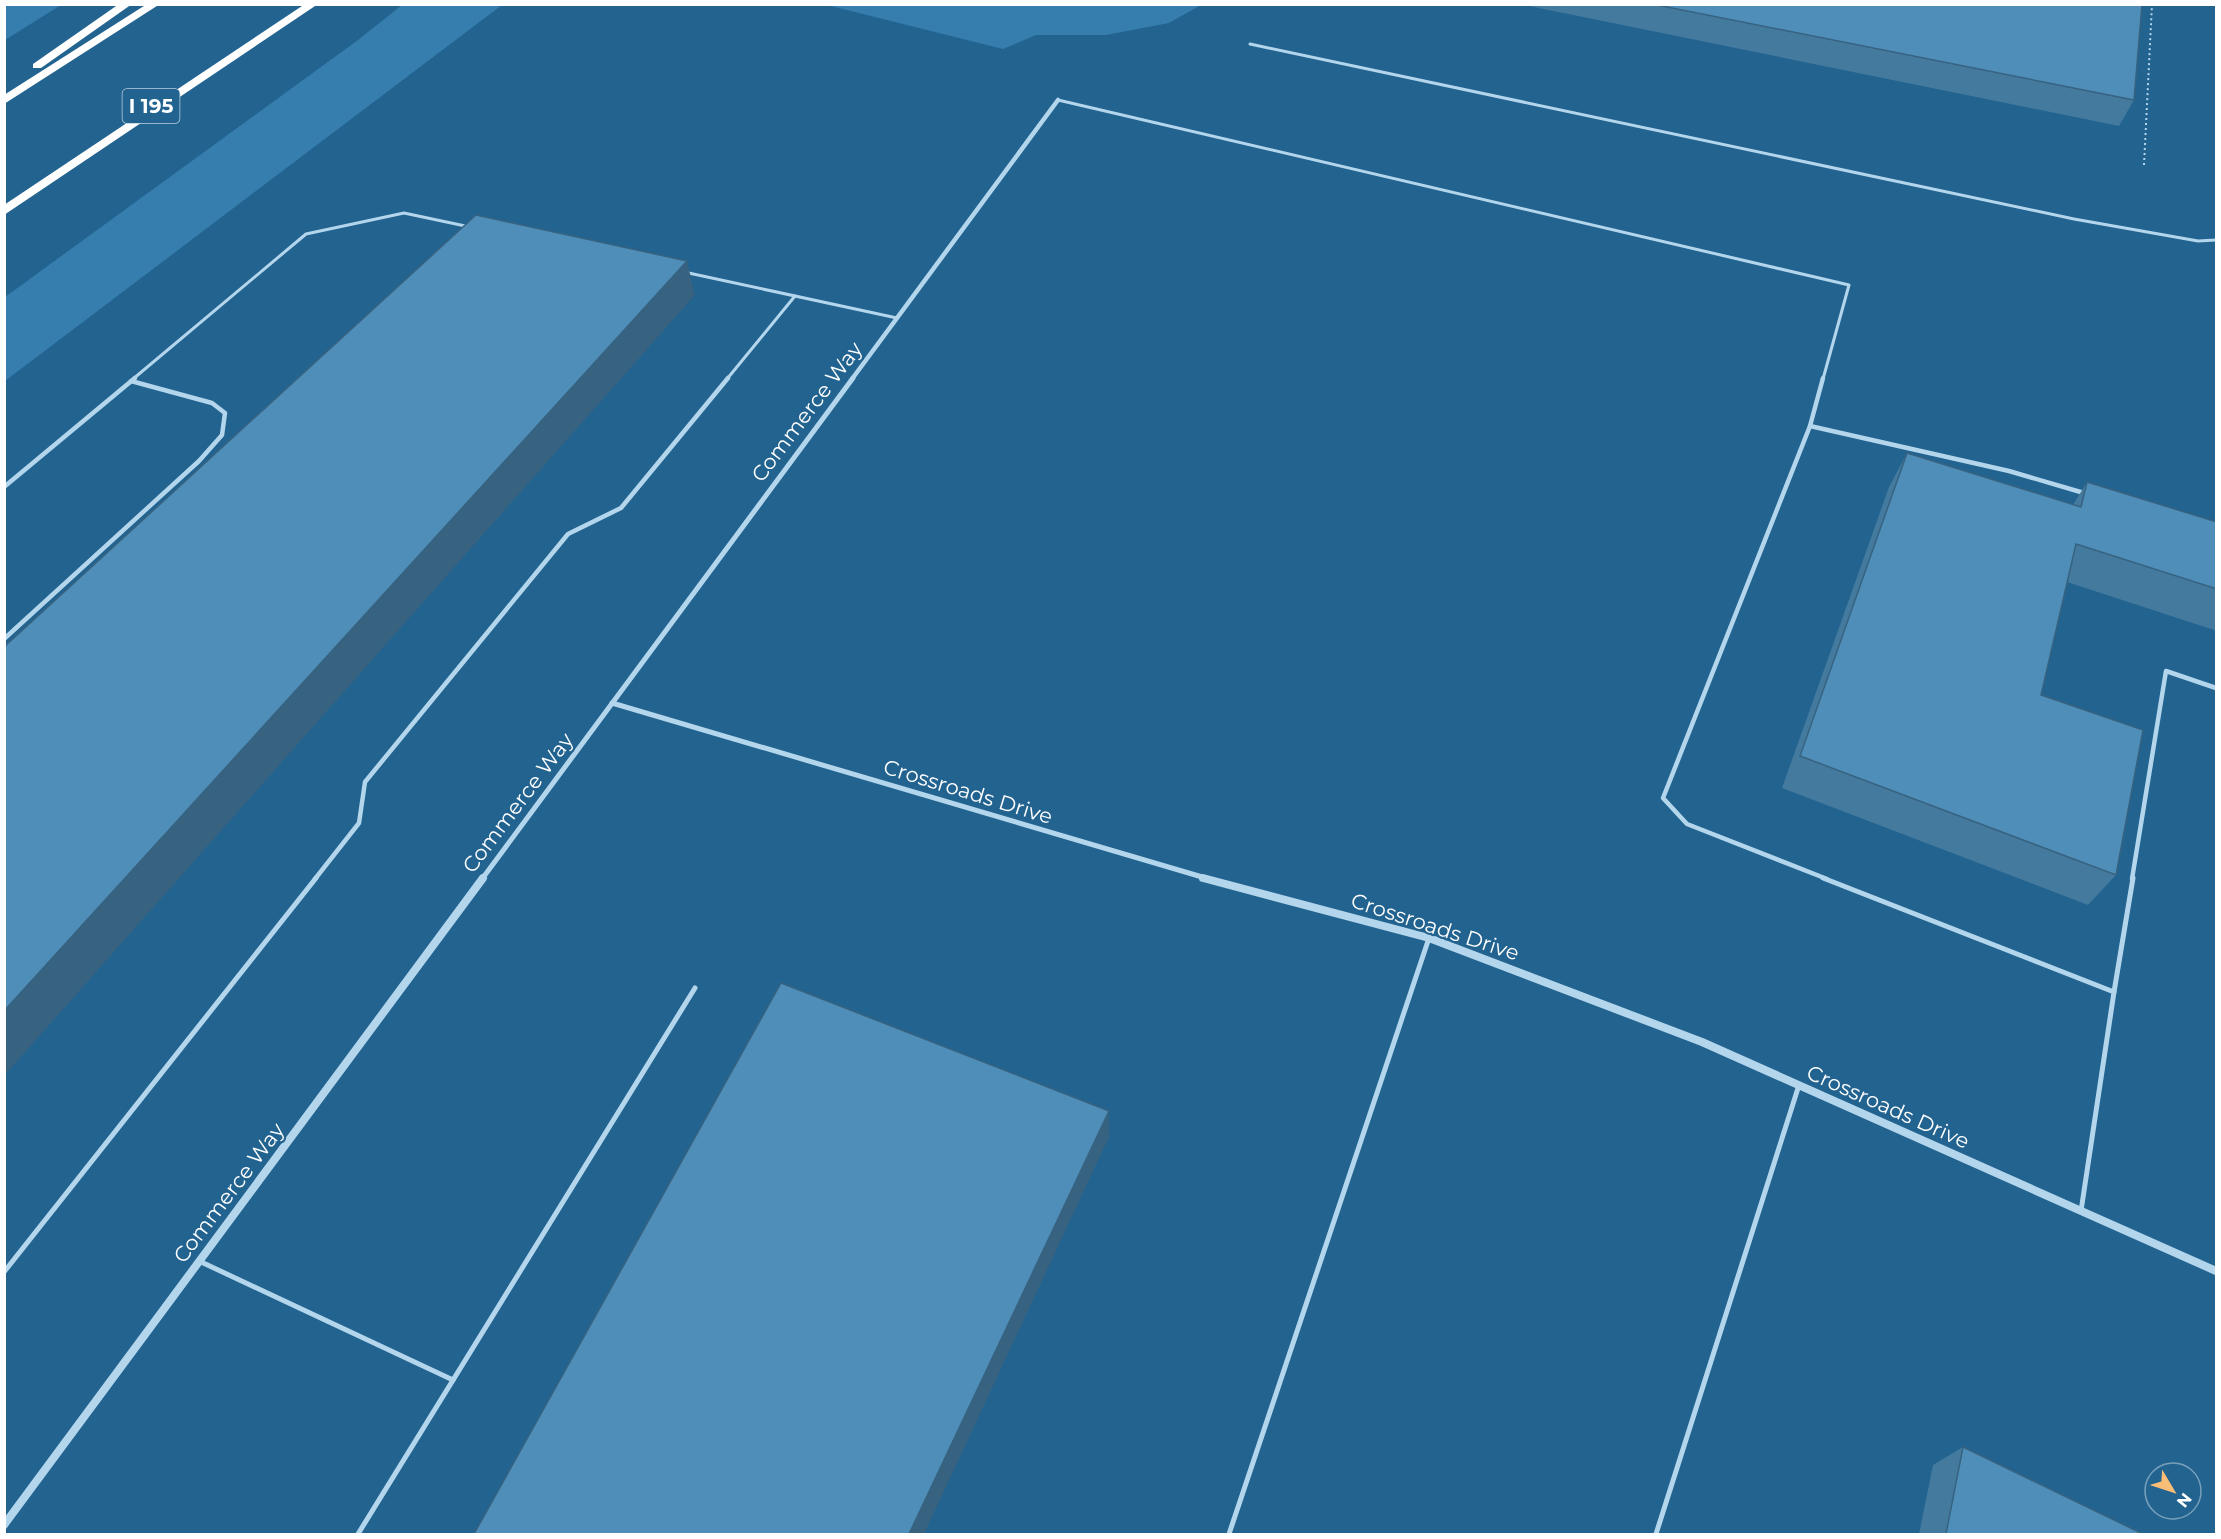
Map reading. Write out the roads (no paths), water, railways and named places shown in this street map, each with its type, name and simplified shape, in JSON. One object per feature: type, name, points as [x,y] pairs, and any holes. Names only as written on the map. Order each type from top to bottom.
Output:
[{"type":"highway","points":[[4,88],[127,4]]},
{"type":"highway","points":[[4,101],[155,4]]},
{"type":"highway","name":"I 195","points":[[4,207],[297,4]]},
{"type":"highway","points":[[4,212],[313,4]]},
{"type":"street","name":"Commerce Way","points":[[4,1525],[1058,100]]},
{"type":"street","name":"Crossroads Drive","points":[[612,703],[1165,868],[1429,938],[1702,1042],[2217,1271]]},
{"type":"lane","points":[[1250,44],[2074,219],[2198,241],[2217,240]]},
{"type":"lane","points":[[1058,100],[1849,285],[1810,426],[1663,798],[1687,824],[2114,992]]},
{"type":"lane","points":[[4,487],[306,234],[404,213],[473,227]]},
{"type":"lane","points":[[680,272],[897,318]]},
{"type":"lane","points":[[4,1272],[359,824],[365,782],[568,534],[621,508],[795,296]]},
{"type":"lane","points":[[4,639],[199,461],[218,443],[226,429],[225,413],[212,403],[131,381]]},
{"type":"lane","points":[[1810,426],[2009,471],[2085,493]]},
{"type":"lane","points":[[2081,1211],[2166,671],[2217,688]]},
{"type":"lane","points":[[1229,1534],[1429,938]]},
{"type":"lane","points":[[358,1534],[695,988]]},
{"type":"lane","points":[[1656,1534],[1800,1085]]},
{"type":"lane","points":[[199,1261],[453,1380]]}]
